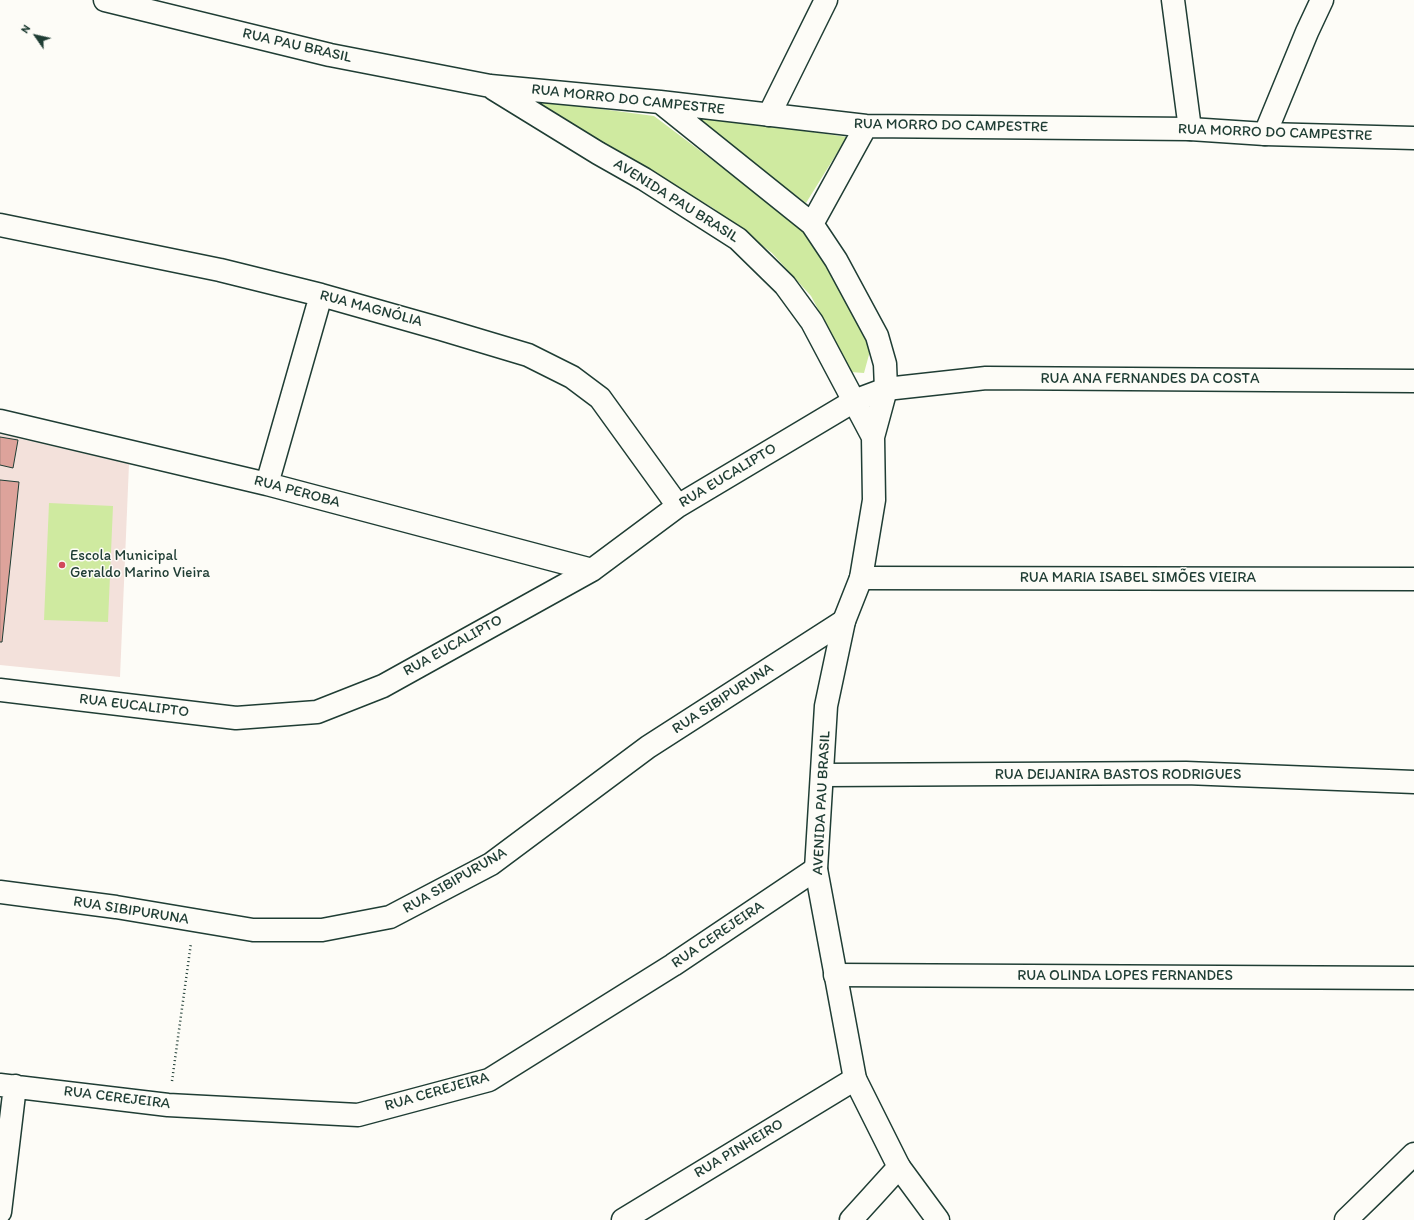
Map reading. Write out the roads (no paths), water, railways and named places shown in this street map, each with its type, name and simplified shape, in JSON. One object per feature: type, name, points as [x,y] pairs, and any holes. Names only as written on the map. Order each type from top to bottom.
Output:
[{"type":"street","name":"RUA PAU BRASIL","points":[[106,0],[330,55],[490,86]]},
{"type":"street","points":[[769,115],[826,0]]},
{"type":"street","points":[[1173,0],[1190,129]]},
{"type":"street","points":[[1265,134],[1307,32],[1322,0]]},
{"type":"street","name":"RUA MORRO DO CAMPESTRE","points":[[490,86],[660,102],[866,126],[1190,129],[1265,134],[1414,138]]},
{"type":"street","name":"AVENIDA PAU BRASIL","points":[[490,86],[598,153],[644,179],[738,239],[785,285],[812,322],[873,437]]},
{"type":"street","name":"AVENIDA PAU BRASIL","points":[[660,102],[812,224],[836,260],[877,336],[885,364],[886,389],[873,437],[874,500],[861,578],[844,621],[826,706],[816,869],[855,1079],[899,1167],[938,1220]]},
{"type":"street","points":[[812,224],[866,126]]},
{"type":"street","name":"RUA MAGNÓLIA","points":[[0,225],[220,270],[321,295],[528,355],[572,377],[600,398],[678,506]]},
{"type":"street","points":[[266,484],[321,295]]},
{"type":"street","name":"RUA ANA FERNANDES DA COSTA","points":[[854,401],[886,389],[986,378],[1414,381]]},
{"type":"street","name":"RUA EUCALIPTO","points":[[0,690],[236,718],[318,712],[383,686],[592,570],[678,506],[854,401]]},
{"type":"street","name":"RUA PEROBA","points":[[0,420],[266,484],[592,570]]},
{"type":"street","name":"RUA MARIA ISABEL SIMÕES VIEIRA","points":[[861,578],[1414,579]]},
{"type":"street","name":"RUA SIBIPURUNA","points":[[0,892],[116,907],[253,930],[322,930],[390,917],[490,864],[648,747],[844,621]]},
{"type":"street","name":"RUA DEIJANIRA BASTOS RODRIGUES","points":[[823,774],[1186,773],[1414,782]]},
{"type":"street","name":"RUA CEREJEIRA","points":[[8,1086],[168,1105],[358,1115],[489,1080],[673,965],[816,869]]},
{"type":"street","name":"RUA OLINDA LOPES FERNANDES","points":[[835,975],[1414,978]]},
{"type":"street","name":"RUA PINHEIRO","points":[[623,1220],[855,1079]]},
{"type":"street","points":[[0,1212],[8,1086]]},
{"type":"street","points":[[1346,1220],[1414,1154]]},
{"type":"street","points":[[851,1220],[899,1167]]},
{"type":"place","name":"Escola Municipal Geraldo Marino Vieira","points":[[62,565]]}]
